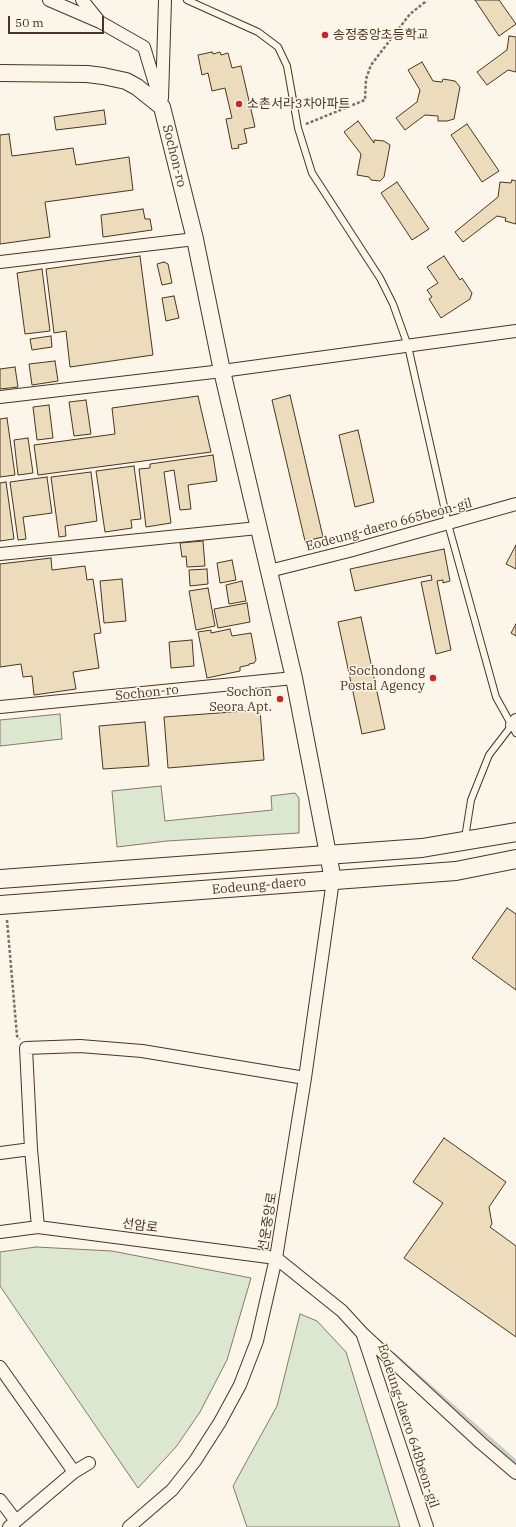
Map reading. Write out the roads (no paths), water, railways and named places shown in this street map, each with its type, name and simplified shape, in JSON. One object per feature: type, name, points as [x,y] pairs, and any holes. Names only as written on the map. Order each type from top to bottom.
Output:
[{"type":"main road","name":"Eodeung-daero","points":[[0,879],[422,848],[465,842],[516,832]]},
{"type":"main road","name":"Eodeung-daero","points":[[3,904],[162,894],[456,871],[516,859]]},
{"type":"street","points":[[49,0],[100,22],[144,48],[162,107]]},
{"type":"street","points":[[82,0],[100,22]]},
{"type":"street","points":[[162,107],[165,0]]},
{"type":"street","name":"Sochon-ro","points":[[0,73],[86,74],[103,76],[126,81],[162,107],[195,239],[222,371],[294,678],[333,880]]},
{"type":"street","points":[[0,262],[195,239]]},
{"type":"street","points":[[0,397],[222,371],[516,330]]},
{"type":"street","name":"Eodeung-daero 665beon-gil","points":[[269,571],[448,524],[516,504]]},
{"type":"street","points":[[0,554],[258,528]]},
{"type":"street","name":"Sochon-ro","points":[[0,707],[294,678]]},
{"type":"street","name":"선운중앙로","points":[[129,1527],[172,1490],[195,1461],[220,1422],[240,1385],[256,1342],[276,1258],[305,1078],[333,880]]},
{"type":"street","points":[[38,1227],[31,1149],[26,1048],[80,1046],[142,1051],[305,1078]]},
{"type":"street","points":[[0,1153],[31,1149]]},
{"type":"street","name":"선암로","points":[[0,1232],[38,1227],[276,1258]]},
{"type":"street","points":[[276,1258],[342,1311],[363,1334],[481,1443],[516,1473]]},
{"type":"street","name":"Eodeung-daero 648beon-gil","points":[[363,1334],[427,1527]]},
{"type":"street","points":[[0,1367],[74,1472]]},
{"type":"street","points":[[0,1500],[12,1524],[74,1472],[89,1462]]},
{"type":"lane","points":[[187,0],[258,32],[278,47],[287,66],[298,128],[312,173],[380,278],[393,304],[408,346],[448,524],[496,697],[515,726],[489,755],[471,800],[465,842]]},
{"type":"waterway","points":[[393,1354],[516,1462]]},
{"type":"place","name":"송정중앙초등학교","points":[[325,35]]},
{"type":"place","name":"소촌서라3차아파트","points":[[239,104]]},
{"type":"place","name":"Sochondong Postal Agency","points":[[433,678]]},
{"type":"place","name":"Sochon Seora Apt.","points":[[280,699]]}]
